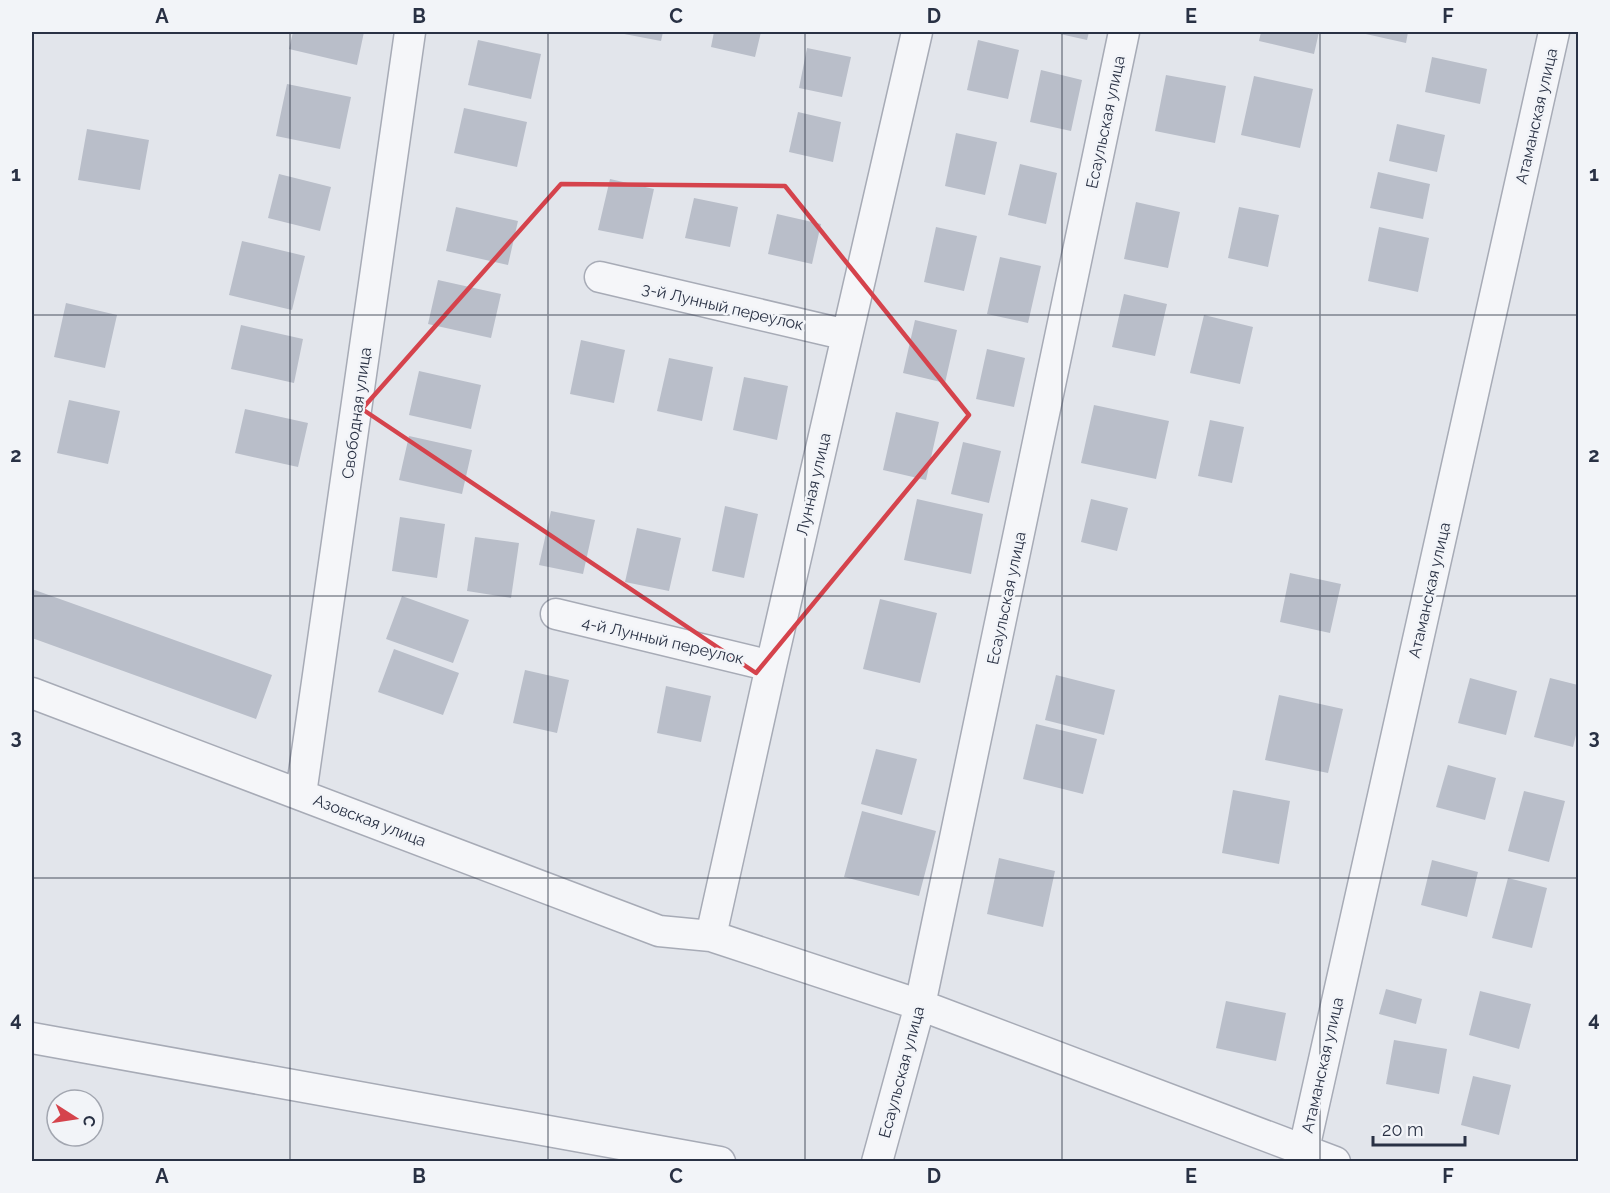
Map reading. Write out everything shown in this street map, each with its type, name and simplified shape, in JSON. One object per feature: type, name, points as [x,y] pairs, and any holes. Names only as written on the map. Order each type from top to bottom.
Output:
[{"type":"street","name":"Свободная улица","points":[[301,794],[410,32]]},
{"type":"street","name":"Лунная улица","points":[[711,936],[917,32]]},
{"type":"street","name":"Есаульская улица","points":[[877,1161],[920,1005],[1124,32]]},
{"type":"street","name":"Атаманская улица","points":[[1304,1149],[1554,32]]},
{"type":"street","name":"3-й Лунный переулок","points":[[600,277],[847,335]]},
{"type":"street","name":"4-й Лунный переулок","points":[[556,614],[771,666]]},
{"type":"street","name":"Азовская улица","points":[[32,693],[659,931],[711,936],[920,1005],[1335,1161]]},
{"type":"street","points":[[32,1038],[720,1161]]},
{"type":"highlighted area","points":[[561,184],[785,186],[969,415],[756,673],[362,409]]},
{"type":"building","points":[[293,32],[364,32],[357,65],[289,49]]},
{"type":"building","points":[[619,32],[663,32],[661,41]]},
{"type":"building","points":[[714,32],[761,32],[755,57],[711,47]]},
{"type":"building","points":[[1051,32],[1089,32],[1087,40]]},
{"type":"building","points":[[1261,32],[1319,32],[1314,54],[1259,41]]},
{"type":"building","points":[[1357,32],[1408,32],[1406,43]]},
{"type":"building","points":[[478,40],[541,54],[531,99],[468,85]]},
{"type":"building","points":[[978,40],[1019,50],[1008,99],[967,90]]},
{"type":"building","points":[[807,48],[851,57],[842,97],[799,88]]},
{"type":"building","points":[[1432,57],[1487,69],[1480,104],[1425,92]]},
{"type":"building","points":[[1041,70],[1082,80],[1071,131],[1030,122]]},
{"type":"building","points":[[1166,75],[1226,86],[1215,143],[1155,131]]},
{"type":"building","points":[[1254,76],[1313,89],[1300,148],[1241,135]]},
{"type":"building","points":[[287,84],[351,97],[340,149],[276,136]]},
{"type":"building","points":[[464,108],[527,122],[517,167],[454,153]]},
{"type":"building","points":[[798,112],[841,122],[833,162],[789,152]]},
{"type":"building","points":[[1397,124],[1445,135],[1437,172],[1389,161]]},
{"type":"building","points":[[87,129],[149,140],[140,190],[78,180]]},
{"type":"building","points":[[956,133],[997,142],[985,195],[945,186]]},
{"type":"building","points":[[1020,164],[1057,173],[1046,224],[1008,215]]},
{"type":"building","points":[[1378,172],[1430,184],[1423,219],[1370,208]]},
{"type":"building","points":[[279,174],[331,187],[320,231],[268,218]]},
{"type":"building","points":[[610,179],[654,189],[643,239],[598,230]]},
{"type":"building","points":[[694,198],[738,207],[730,247],[685,238]]},
{"type":"building","points":[[1136,202],[1180,212],[1168,268],[1124,259]]},
{"type":"building","points":[[456,207],[518,221],[508,265],[446,251]]},
{"type":"building","points":[[1239,207],[1279,215],[1268,267],[1228,258]]},
{"type":"building","points":[[777,214],[821,224],[812,264],[768,254]]},
{"type":"building","points":[[936,227],[977,236],[964,291],[924,282]]},
{"type":"building","points":[[1379,227],[1429,238],[1418,292],[1368,281]]},
{"type":"building","points":[[242,241],[305,256],[292,310],[229,295]]},
{"type":"building","points":[[1000,257],[1041,266],[1028,323],[987,314]]},
{"type":"building","points":[[438,280],[501,294],[491,338],[428,324]]},
{"type":"building","points":[[1124,294],[1167,304],[1155,356],[1112,347]]},
{"type":"building","points":[[66,303],[117,315],[105,368],[54,357]]},
{"type":"building","points":[[1204,315],[1253,327],[1240,384],[1190,373]]},
{"type":"building","points":[[915,320],[957,330],[945,383],[903,373]]},
{"type":"building","points":[[241,325],[303,339],[294,383],[231,369]]},
{"type":"building","points":[[581,340],[625,350],[614,403],[570,394]]},
{"type":"building","points":[[987,349],[1025,358],[1014,407],[976,399]]},
{"type":"building","points":[[669,358],[713,367],[702,421],[657,411]]},
{"type":"building","points":[[419,371],[481,385],[471,429],[409,415]]},
{"type":"building","points":[[744,377],[788,386],[777,440],[733,430]]},
{"type":"building","points":[[69,400],[120,411],[108,464],[57,453]]},
{"type":"building","points":[[1094,405],[1169,421],[1156,479],[1081,463]]},
{"type":"building","points":[[245,409],[308,423],[298,467],[235,453]]},
{"type":"building","points":[[896,412],[939,422],[926,480],[883,470]]},
{"type":"building","points":[[1210,420],[1244,427],[1232,483],[1198,476]]},
{"type":"building","points":[[409,436],[472,450],[462,494],[399,480]]},
{"type":"building","points":[[963,442],[1001,451],[989,503],[951,494]]},
{"type":"building","points":[[917,499],[983,514],[971,574],[904,560]]},
{"type":"building","points":[[1091,499],[1128,508],[1117,551],[1081,542]]},
{"type":"building","points":[[725,506],[758,514],[744,578],[712,571]]},
{"type":"building","points":[[551,511],[595,520],[583,574],[539,565]]},
{"type":"building","points":[[400,517],[445,524],[437,578],[392,571]]},
{"type":"building","points":[[637,528],[681,538],[669,591],[625,582]]},
{"type":"building","points":[[475,537],[519,543],[511,598],[467,591]]},
{"type":"building","points":[[1290,573],[1341,584],[1330,633],[1280,622]]},
{"type":"building","points":[[32,589],[272,675],[256,719],[32,638]]},
{"type":"building","points":[[402,596],[469,620],[453,663],[386,639]]},
{"type":"building","points":[[880,599],[937,613],[920,683],[863,669]]},
{"type":"building","points":[[394,649],[459,673],[443,715],[378,692]]},
{"type":"building","points":[[525,670],[569,680],[557,733],[513,723]]},
{"type":"building","points":[[1056,675],[1115,690],[1104,735],[1045,720]]},
{"type":"building","points":[[1470,678],[1517,691],[1506,735],[1458,723]]},
{"type":"building","points":[[1550,678],[1578,685],[1578,727],[1573,747],[1534,737]]},
{"type":"building","points":[[666,686],[711,696],[701,742],[657,733]]},
{"type":"building","points":[[1279,695],[1343,709],[1328,773],[1265,760]]},
{"type":"building","points":[[1036,724],[1097,739],[1083,794],[1023,779]]},
{"type":"building","points":[[876,749],[917,759],[902,815],[861,804]]},
{"type":"building","points":[[1448,765],[1496,778],[1485,820],[1436,807]]},
{"type":"building","points":[[1233,790],[1290,801],[1279,864],[1222,853]]},
{"type":"building","points":[[1524,791],[1565,801],[1549,862],[1508,851]]},
{"type":"building","points":[[862,811],[936,831],[919,896],[844,877]]},
{"type":"building","points":[[999,858],[1055,871],[1043,927],[987,914]]},
{"type":"building","points":[[1432,860],[1478,872],[1467,917],[1421,905]]},
{"type":"building","points":[[1508,878],[1547,888],[1532,948],[1492,938]]},
{"type":"building","points":[[1386,989],[1422,999],[1416,1024],[1379,1014]]},
{"type":"building","points":[[1480,991],[1531,1004],[1519,1049],[1469,1035]]},
{"type":"building","points":[[1226,1001],[1286,1013],[1276,1061],[1216,1048]]},
{"type":"building","points":[[1394,1040],[1447,1049],[1439,1094],[1386,1084]]},
{"type":"building","points":[[1473,1076],[1511,1085],[1499,1135],[1461,1125]]}]
